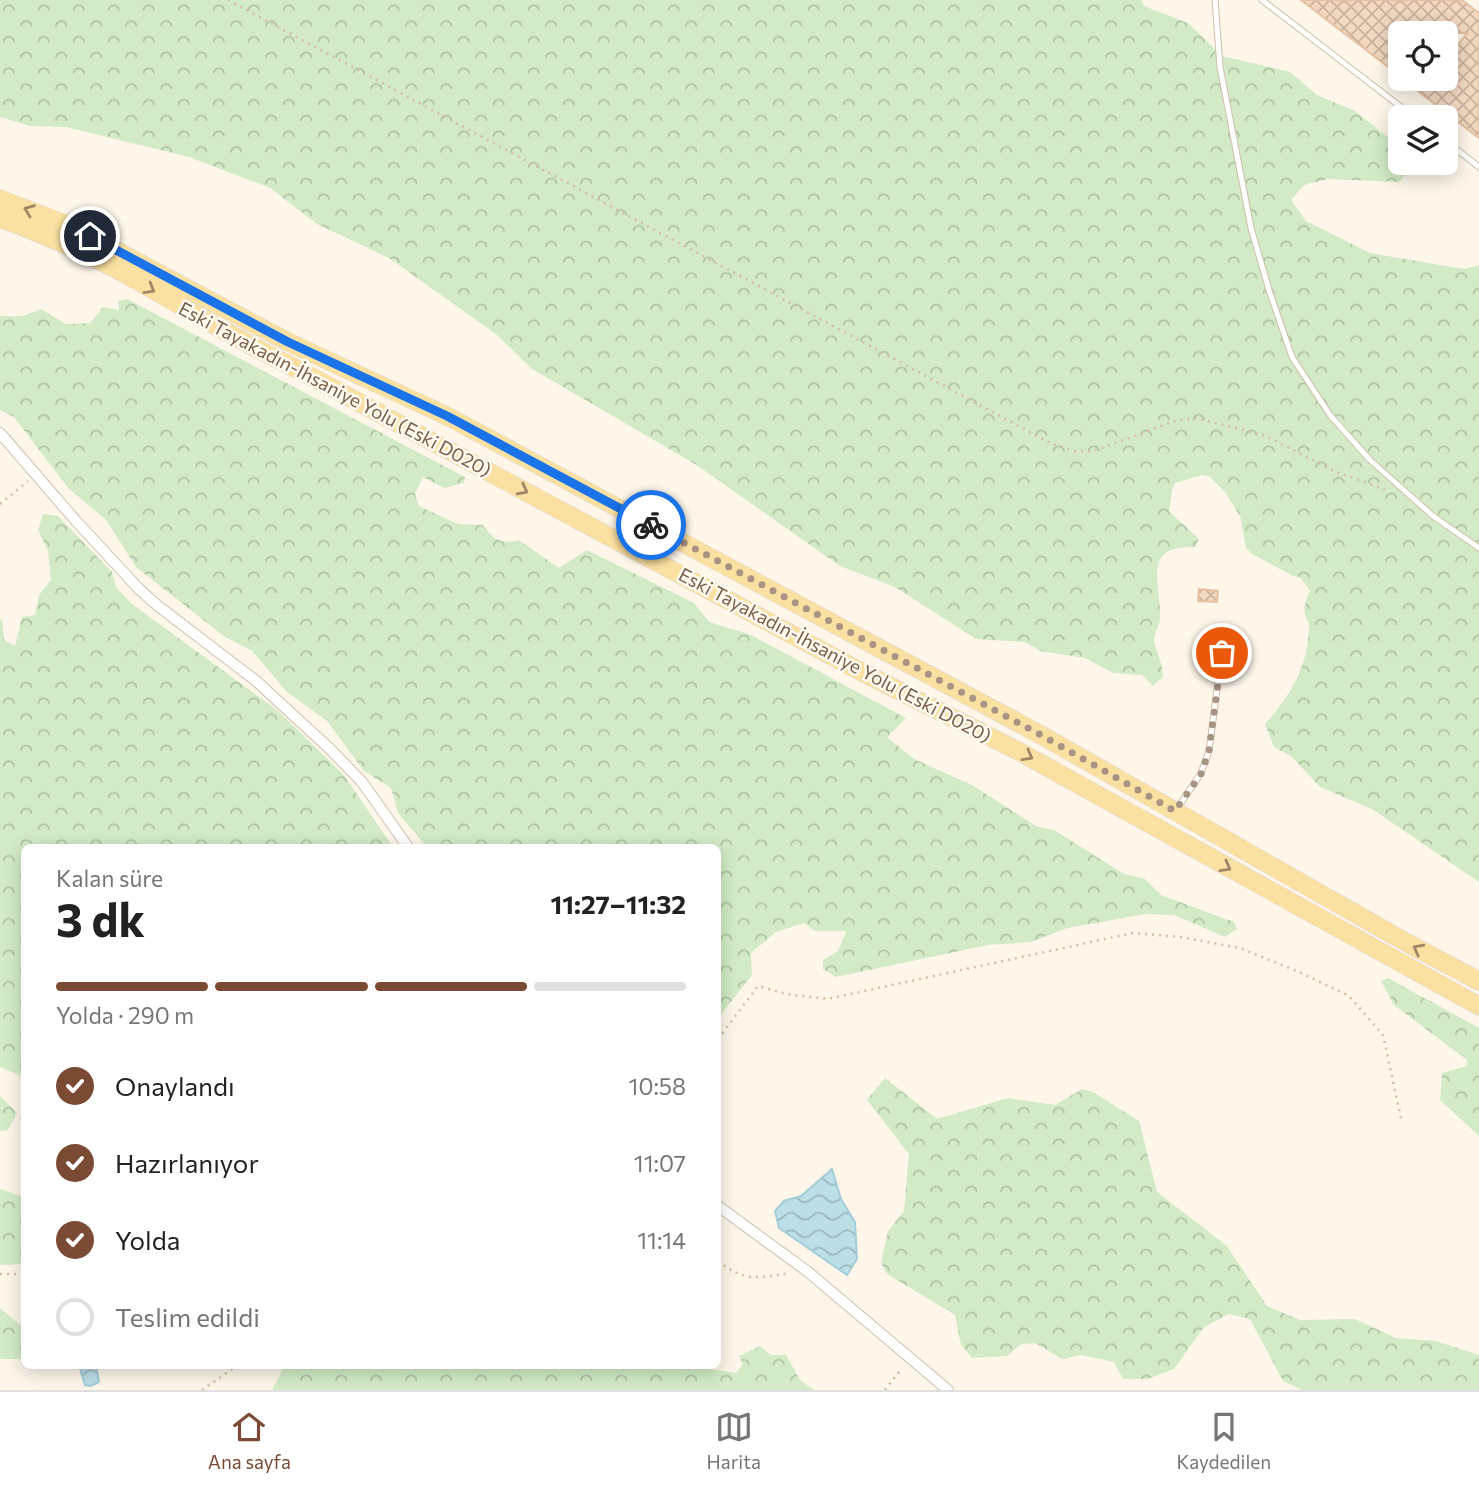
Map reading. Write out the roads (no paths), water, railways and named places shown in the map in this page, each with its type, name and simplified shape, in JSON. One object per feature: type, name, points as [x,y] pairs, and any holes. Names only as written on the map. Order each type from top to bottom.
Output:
[{"type":"main road","name":"Eski Tayakadın-İhsaniye Yolu (Eski D020)","points":[[0,199],[71,226],[288,342],[447,416],[1029,729],[1479,981]]},
{"type":"main road","name":"Eski Tayakadın-İhsaniye Yolu (Eski D020)","points":[[0,218],[125,274],[244,344],[295,368],[858,670],[1020,752],[1479,1006]]},
{"type":"street","points":[[0,433],[158,607],[255,680],[330,749],[362,782],[406,844]]},
{"type":"street","points":[[721,1208],[807,1271],[948,1390]]},
{"type":"lane","points":[[1215,0],[1220,67],[1251,228],[1292,357],[1330,415],[1370,460],[1433,516],[1479,548]]},
{"type":"lane","points":[[1262,0],[1398,105]]},
{"type":"lane","points":[[1458,150],[1479,167]]},
{"type":"lane","points":[[1175,811],[1201,774],[1209,751],[1225,628]]},
{"type":"water","points":[[832,1169],[841,1199],[855,1222],[857,1259],[847,1275],[779,1228],[775,1211],[784,1201],[801,1196]]},
{"type":"water","points":[[80,1369],[97,1369],[99,1382],[91,1386],[85,1385]]}]
